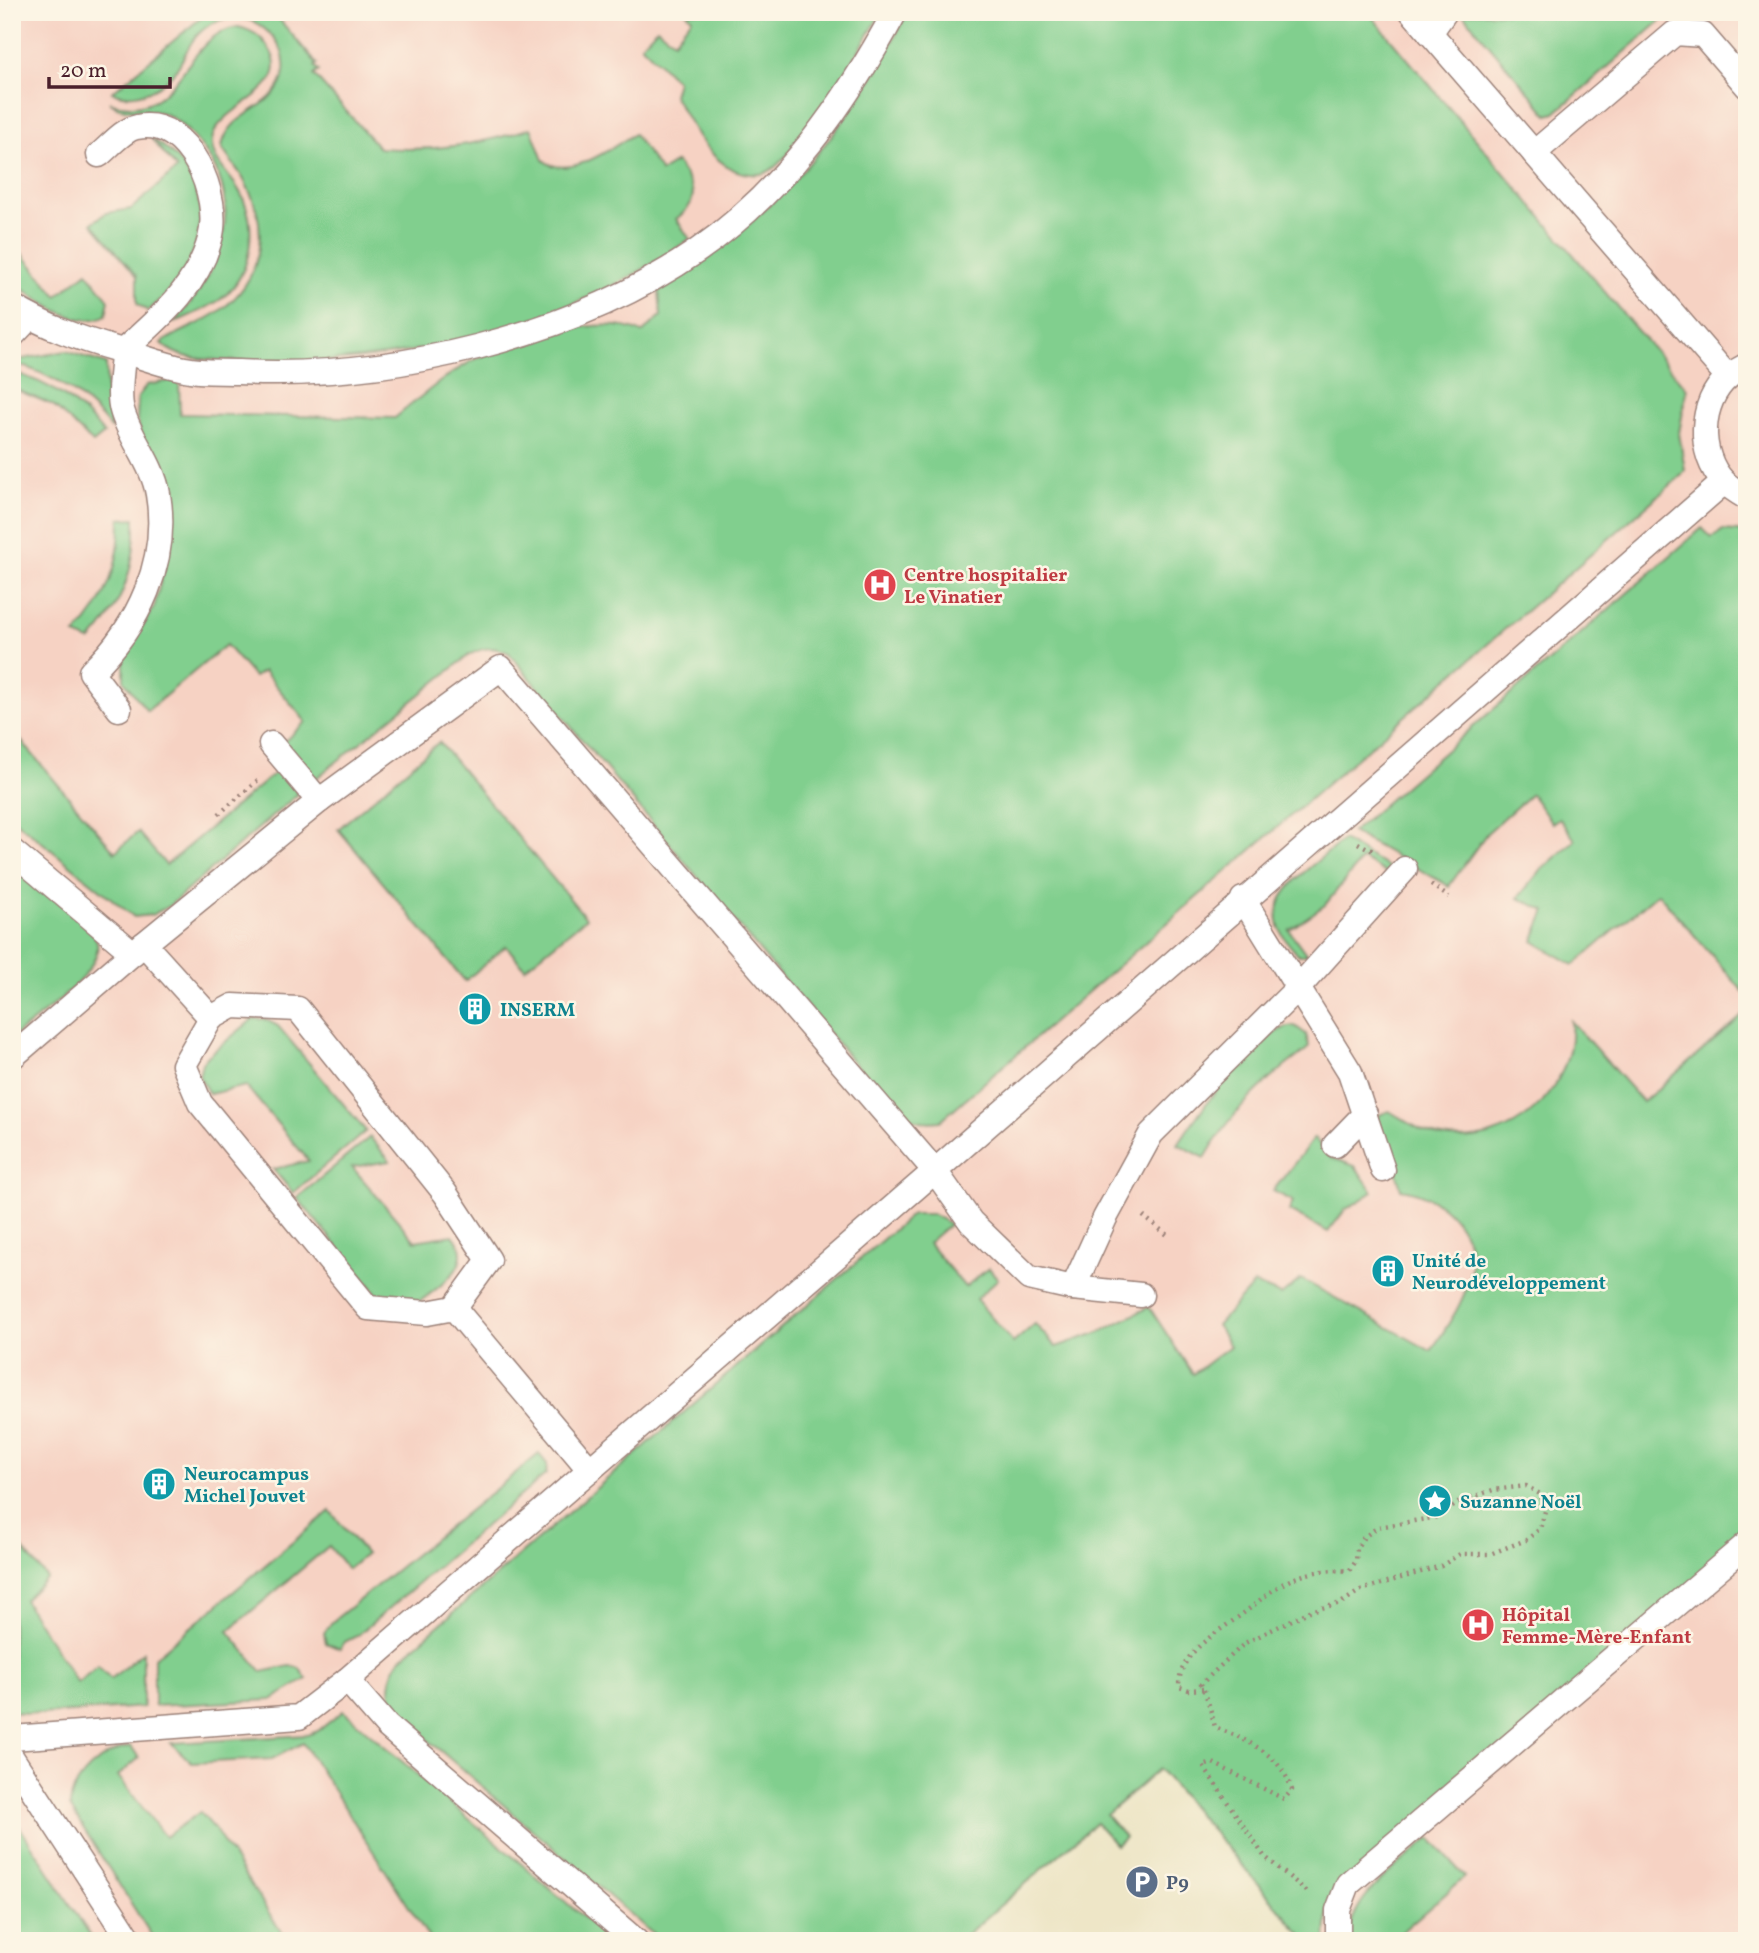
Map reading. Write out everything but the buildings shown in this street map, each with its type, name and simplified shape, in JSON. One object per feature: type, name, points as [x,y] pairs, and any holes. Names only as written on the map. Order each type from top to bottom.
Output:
[{"type":"lane","points":[[12,337],[21,311],[78,338],[186,370],[270,374],[352,369],[481,346],[557,322],[609,302],[652,280],[700,249],[769,191],[818,134],[895,12]]},
{"type":"lane","points":[[1412,12],[1534,153],[1737,371],[1711,400],[1704,429],[1709,457],[1724,482],[1747,498]]},
{"type":"lane","points":[[1430,33],[1445,12]]},
{"type":"lane","points":[[1534,153],[1675,33],[1703,35],[1747,86]]},
{"type":"lane","points":[[99,155],[134,127],[154,125],[167,131],[193,157],[212,194],[211,237],[191,282],[175,304],[123,351],[121,408],[158,492],[161,543],[139,612],[113,651],[91,672],[119,709]]},
{"type":"lane","points":[[12,1738],[299,1717],[347,1680],[935,1171],[1243,899],[1724,482]]},
{"type":"lane","points":[[12,1057],[319,800],[502,668],[935,1171],[971,1222],[1029,1278],[1073,1288],[1141,1295]]},
{"type":"lane","points":[[277,751],[319,800]]},
{"type":"lane","points":[[12,851],[138,949],[211,1018]]},
{"type":"lane","points":[[1073,1288],[1105,1218],[1151,1134],[1299,987],[1405,869]]},
{"type":"lane","points":[[1243,899],[1350,1072],[1383,1170]]},
{"type":"lane","points":[[233,1006],[298,1009],[445,1193],[489,1260],[454,1308],[427,1313],[368,1308],[200,1104],[184,1065],[211,1018],[233,1006]]},
{"type":"lane","points":[[1335,1145],[1365,1114]]},
{"type":"lane","points":[[454,1308],[590,1470]]},
{"type":"lane","points":[[1338,1941],[1338,1910],[1348,1884],[1747,1544]]},
{"type":"lane","points":[[347,1680],[387,1726],[636,1941]]},
{"type":"lane","points":[[12,1758],[131,1941]]},
{"type":"path","points":[[219,814],[277,751]]},
{"type":"path","points":[[1203,1689],[1189,1690],[1180,1687],[1179,1676],[1189,1658],[1213,1634],[1292,1579],[1329,1569],[1349,1571],[1356,1561],[1357,1547],[1364,1537],[1378,1527],[1438,1517],[1461,1501],[1493,1490],[1526,1486],[1540,1494],[1545,1511],[1540,1528],[1526,1540],[1490,1554],[1460,1554],[1441,1566],[1361,1590],[1341,1603],[1310,1611],[1245,1643],[1201,1684],[1203,1689],[1214,1727],[1253,1744],[1275,1759],[1292,1790],[1284,1799],[1213,1763],[1202,1766],[1264,1856],[1301,1889],[1338,1910]]},
{"type":"shaded area","name":"Centre hospitalier Le Vinatier","points":[[12,12],[1747,12],[1747,1941],[1307,1941],[1159,1769],[845,1941],[12,1941]]},
{"type":"green space","points":[[199,12],[273,12],[317,64],[315,66],[319,71],[314,75],[379,148],[456,146],[531,128],[543,160],[565,167],[590,160],[634,134],[661,172],[676,162],[687,178],[693,198],[685,212],[676,219],[690,239],[640,271],[587,298],[532,320],[474,337],[355,359],[237,361],[177,354],[161,343],[218,312],[233,300],[253,270],[260,237],[254,201],[241,175],[222,148],[226,135],[233,126],[273,95],[284,72],[281,50],[269,33],[250,21],[230,18],[211,24],[202,31],[172,75],[157,87],[140,94],[121,95],[112,92],[202,17]]},
{"type":"green space","points":[[686,12],[882,12],[845,74],[794,147],[765,173],[755,174],[728,167],[716,158],[673,95],[677,81],[641,45],[657,28],[674,41],[692,18]]},
{"type":"green space","points":[[907,12],[1368,12],[1687,389],[1679,433],[1685,470],[1682,475],[940,1121],[933,1122],[914,1120],[891,1107],[509,653],[489,648],[469,655],[314,780],[279,746],[306,722],[264,671],[254,677],[226,645],[147,711],[124,681],[124,656],[154,607],[168,554],[137,418],[138,397],[147,385],[179,379],[180,414],[395,418],[451,374],[504,347],[544,335],[587,327],[627,328],[642,333],[661,316],[659,291],[736,235],[803,170],[833,134],[885,55]]},
{"type":"green space","points":[[1671,12],[1555,113],[1548,115],[1462,13]]},
{"type":"green space","points":[[238,27],[251,31],[262,39],[275,62],[273,74],[266,85],[219,124],[212,143],[215,157],[244,201],[248,215],[250,246],[241,275],[221,299],[173,323],[204,284],[215,261],[225,215],[223,191],[215,168],[201,146],[175,120],[151,110],[123,109],[109,102],[133,106],[152,101],[167,91],[204,45],[219,33]]},
{"type":"green space","points":[[151,138],[174,156],[190,177],[198,199],[200,223],[195,247],[184,270],[169,292],[148,311],[137,304],[137,276],[92,223],[106,213],[131,209],[177,169]]},
{"type":"green space","points":[[14,244],[57,296],[87,272],[109,300],[106,315],[95,319],[70,316],[44,303],[12,281]]},
{"type":"green space","points":[[66,351],[106,364],[107,406],[112,430],[91,407],[68,388],[42,373],[12,363]]},
{"type":"green space","points":[[12,372],[52,388],[64,396],[85,413],[104,434],[93,443],[53,405],[12,388]]},
{"type":"green space","points":[[135,518],[130,568],[119,600],[90,641],[75,635],[95,610],[110,582],[118,551],[120,519]]},
{"type":"green space","points":[[1702,528],[1712,538],[1723,530],[1747,532],[1747,996],[1658,893],[1574,965],[1533,941],[1546,911],[1518,898],[1541,870],[1575,840],[1559,818],[1552,823],[1531,794],[1487,833],[1449,886],[1352,832]]},
{"type":"green space","points":[[12,730],[115,852],[138,832],[166,865],[282,767],[298,794],[169,906],[152,915],[134,917],[12,818]]},
{"type":"green space","points":[[439,742],[586,918],[525,968],[506,946],[465,981],[338,829]]},
{"type":"green space","points":[[1343,840],[1396,872],[1393,877],[1362,859],[1325,905],[1289,930],[1307,955],[1299,955],[1284,937],[1278,921],[1279,906],[1286,891],[1298,878]]},
{"type":"green space","points":[[12,863],[88,927],[94,935],[97,948],[93,962],[83,977],[12,1038]]},
{"type":"green space","points":[[1747,1012],[1747,1539],[1328,1910],[1326,1941],[1307,1941],[1159,1769],[1106,1815],[1125,1837],[1116,1845],[1096,1823],[959,1941],[661,1941],[398,1714],[390,1686],[400,1659],[912,1214],[932,1214],[950,1224],[928,1243],[965,1287],[989,1268],[998,1279],[976,1299],[1013,1343],[1035,1324],[1056,1347],[1100,1332],[1149,1307],[1193,1374],[1230,1346],[1217,1325],[1254,1284],[1281,1295],[1301,1279],[1431,1351],[1453,1317],[1466,1290],[1471,1263],[1469,1248],[1456,1220],[1445,1209],[1431,1199],[1401,1189],[1390,1149],[1376,1121],[1379,1115],[1389,1111],[1435,1135],[1467,1139],[1492,1134],[1514,1124],[1534,1109],[1551,1091],[1563,1070],[1570,1046],[1571,1021],[1643,1102]]},
{"type":"green space","points":[[253,1019],[265,1019],[278,1026],[366,1131],[293,1193],[273,1169],[309,1161],[246,1086],[209,1094],[199,1076],[202,1063],[208,1056]]},
{"type":"green space","points":[[1295,1026],[1306,1034],[1309,1046],[1249,1099],[1225,1127],[1205,1158],[1178,1144],[1214,1094],[1247,1056],[1264,1040],[1281,1030]]},
{"type":"green space","points":[[370,1137],[390,1161],[352,1167],[415,1241],[453,1235],[460,1246],[461,1257],[452,1275],[414,1306],[383,1301],[297,1198]]},
{"type":"green space","points":[[1314,1138],[1332,1158],[1355,1166],[1373,1192],[1345,1210],[1328,1232],[1289,1211],[1293,1201],[1273,1191]]},
{"type":"green space","points":[[539,1454],[547,1464],[546,1474],[357,1636],[344,1642],[340,1649],[326,1643],[324,1633],[332,1622]]},
{"type":"green space","points":[[330,1511],[366,1554],[348,1569],[329,1546],[228,1631],[262,1672],[290,1666],[299,1668],[307,1679],[271,1700],[154,1706],[154,1658]]},
{"type":"green space","points":[[12,1536],[47,1578],[24,1600],[77,1683],[98,1666],[111,1679],[143,1652],[143,1707],[43,1714],[12,1712]]},
{"type":"green space","points":[[343,1711],[611,1941],[431,1941],[303,1743],[272,1759],[192,1763],[171,1743],[307,1735],[318,1731]]},
{"type":"green space","points":[[131,1746],[139,1758],[118,1776],[165,1837],[200,1812],[214,1828],[287,1941],[155,1941],[70,1807],[76,1786],[91,1768],[110,1754]]},
{"type":"green space","points":[[12,1815],[94,1941],[12,1941]]},
{"type":"green space","points":[[1430,1838],[1465,1877],[1391,1941],[1349,1941],[1351,1925],[1366,1896]]},
{"type":"place","name":"Centre hospitalier Le Vinatier","points":[[880,585]]},
{"type":"place","name":"INSERM","points":[[475,1009]]},
{"type":"place","name":"Unité de Neurodéveloppement","points":[[1388,1271]]},
{"type":"place","name":"Neurocampus Michel Jouvet","points":[[159,1484]]},
{"type":"place","name":"Suzanne Noël","points":[[1435,1501]]},
{"type":"place","name":"Hôpital Femme-Mère-Enfant","points":[[1478,1625]]},
{"type":"place","name":"P9","points":[[1142,1882]]}]
